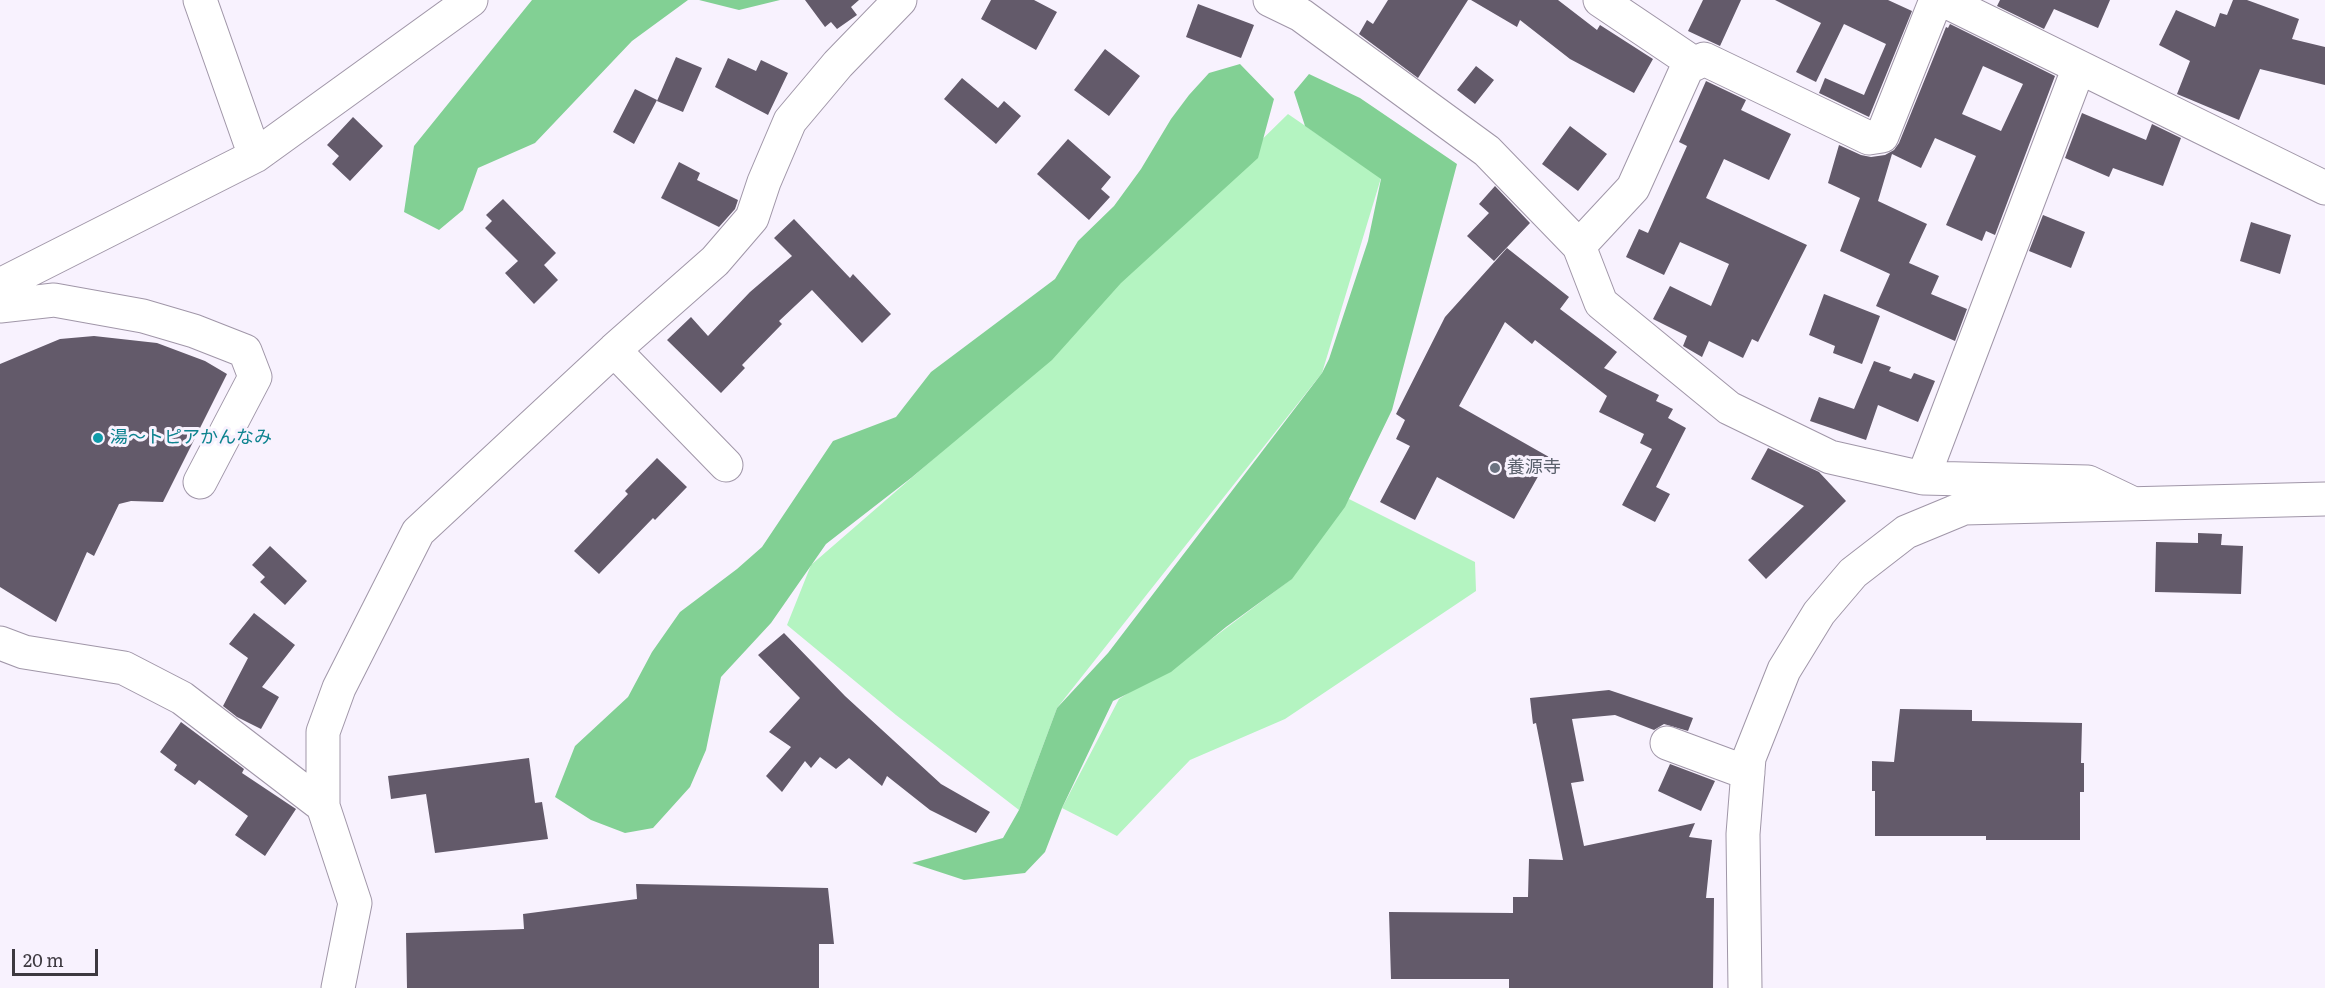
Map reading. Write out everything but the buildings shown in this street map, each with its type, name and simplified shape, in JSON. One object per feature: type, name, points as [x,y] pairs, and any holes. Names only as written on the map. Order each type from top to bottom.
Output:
[{"type":"street","points":[[200,0],[255,156]]},
{"type":"street","points":[[0,285],[255,156],[471,0]]},
{"type":"street","points":[[338,988],[355,903],[323,806],[323,732],[339,688],[418,532],[614,350],[716,261],[752,218],[764,182],[790,121],[837,64],[900,0]]},
{"type":"street","points":[[1270,0],[1301,15],[1487,151],[1579,246],[1601,303],[1729,408],[1830,457],[1923,477],[2088,482],[2132,503]]},
{"type":"street","points":[[1600,0],[1695,64]]},
{"type":"street","points":[[1579,246],[1633,188],[1687,68],[1704,59],[1869,138],[1882,136],[1936,0]]},
{"type":"street","points":[[1943,0],[2325,188]]},
{"type":"street","points":[[1923,477],[2079,67]]},
{"type":"street","points":[[0,306],[54,300],[143,316],[194,331],[245,351],[255,377],[200,482]]},
{"type":"street","points":[[614,350],[726,465]]},
{"type":"street","points":[[1745,988],[1743,834],[1749,758],[1784,670],[1819,613],[1853,573],[1906,532],[1964,508],[2325,499]]},
{"type":"street","points":[[0,643],[24,652],[124,668],[182,698],[323,806]]},
{"type":"street","points":[[1667,743],[1748,773]]},
{"type":"green space","points":[[532,0],[688,0],[632,41],[535,143],[478,168],[463,210],[439,230],[404,212],[414,146]]},
{"type":"green space","points":[[699,0],[780,0],[739,10]]},
{"type":"green space","points":[[1240,64],[1274,99],[1258,158],[1121,283],[1052,360],[911,478],[826,544],[771,623],[721,677],[706,750],[690,787],[653,828],[625,833],[591,820],[555,797],[575,746],[628,697],[652,652],[680,612],[762,547],[833,441],[896,417],[931,372],[1055,279],[1078,241],[1114,206],[1141,169],[1171,119],[1189,95],[1209,73]]},
{"type":"green space","points":[[1309,74],[1360,98],[1457,164],[1392,410],[1345,507],[1292,579],[1226,627],[1171,672],[1113,701],[1062,808],[1045,852],[1025,873],[964,880],[912,863],[1003,838],[1019,810],[1057,708],[1108,653],[1322,373],[1329,359],[1368,241],[1381,179],[1305,126],[1294,92]]},
{"type":"green space","points":[[1288,114],[1381,178],[1322,373],[1057,708],[1019,810],[896,715],[787,625],[811,565],[954,441]]},
{"type":"green space","points":[[1349,499],[1475,562],[1476,591],[1285,719],[1190,760],[1117,836],[1062,808],[1119,699],[1213,638],[1290,580]]},
{"type":"place","name":"湯～トピアかんなみ","points":[[98,438]]},
{"type":"place","name":"養源寺","points":[[1495,468]]}]
